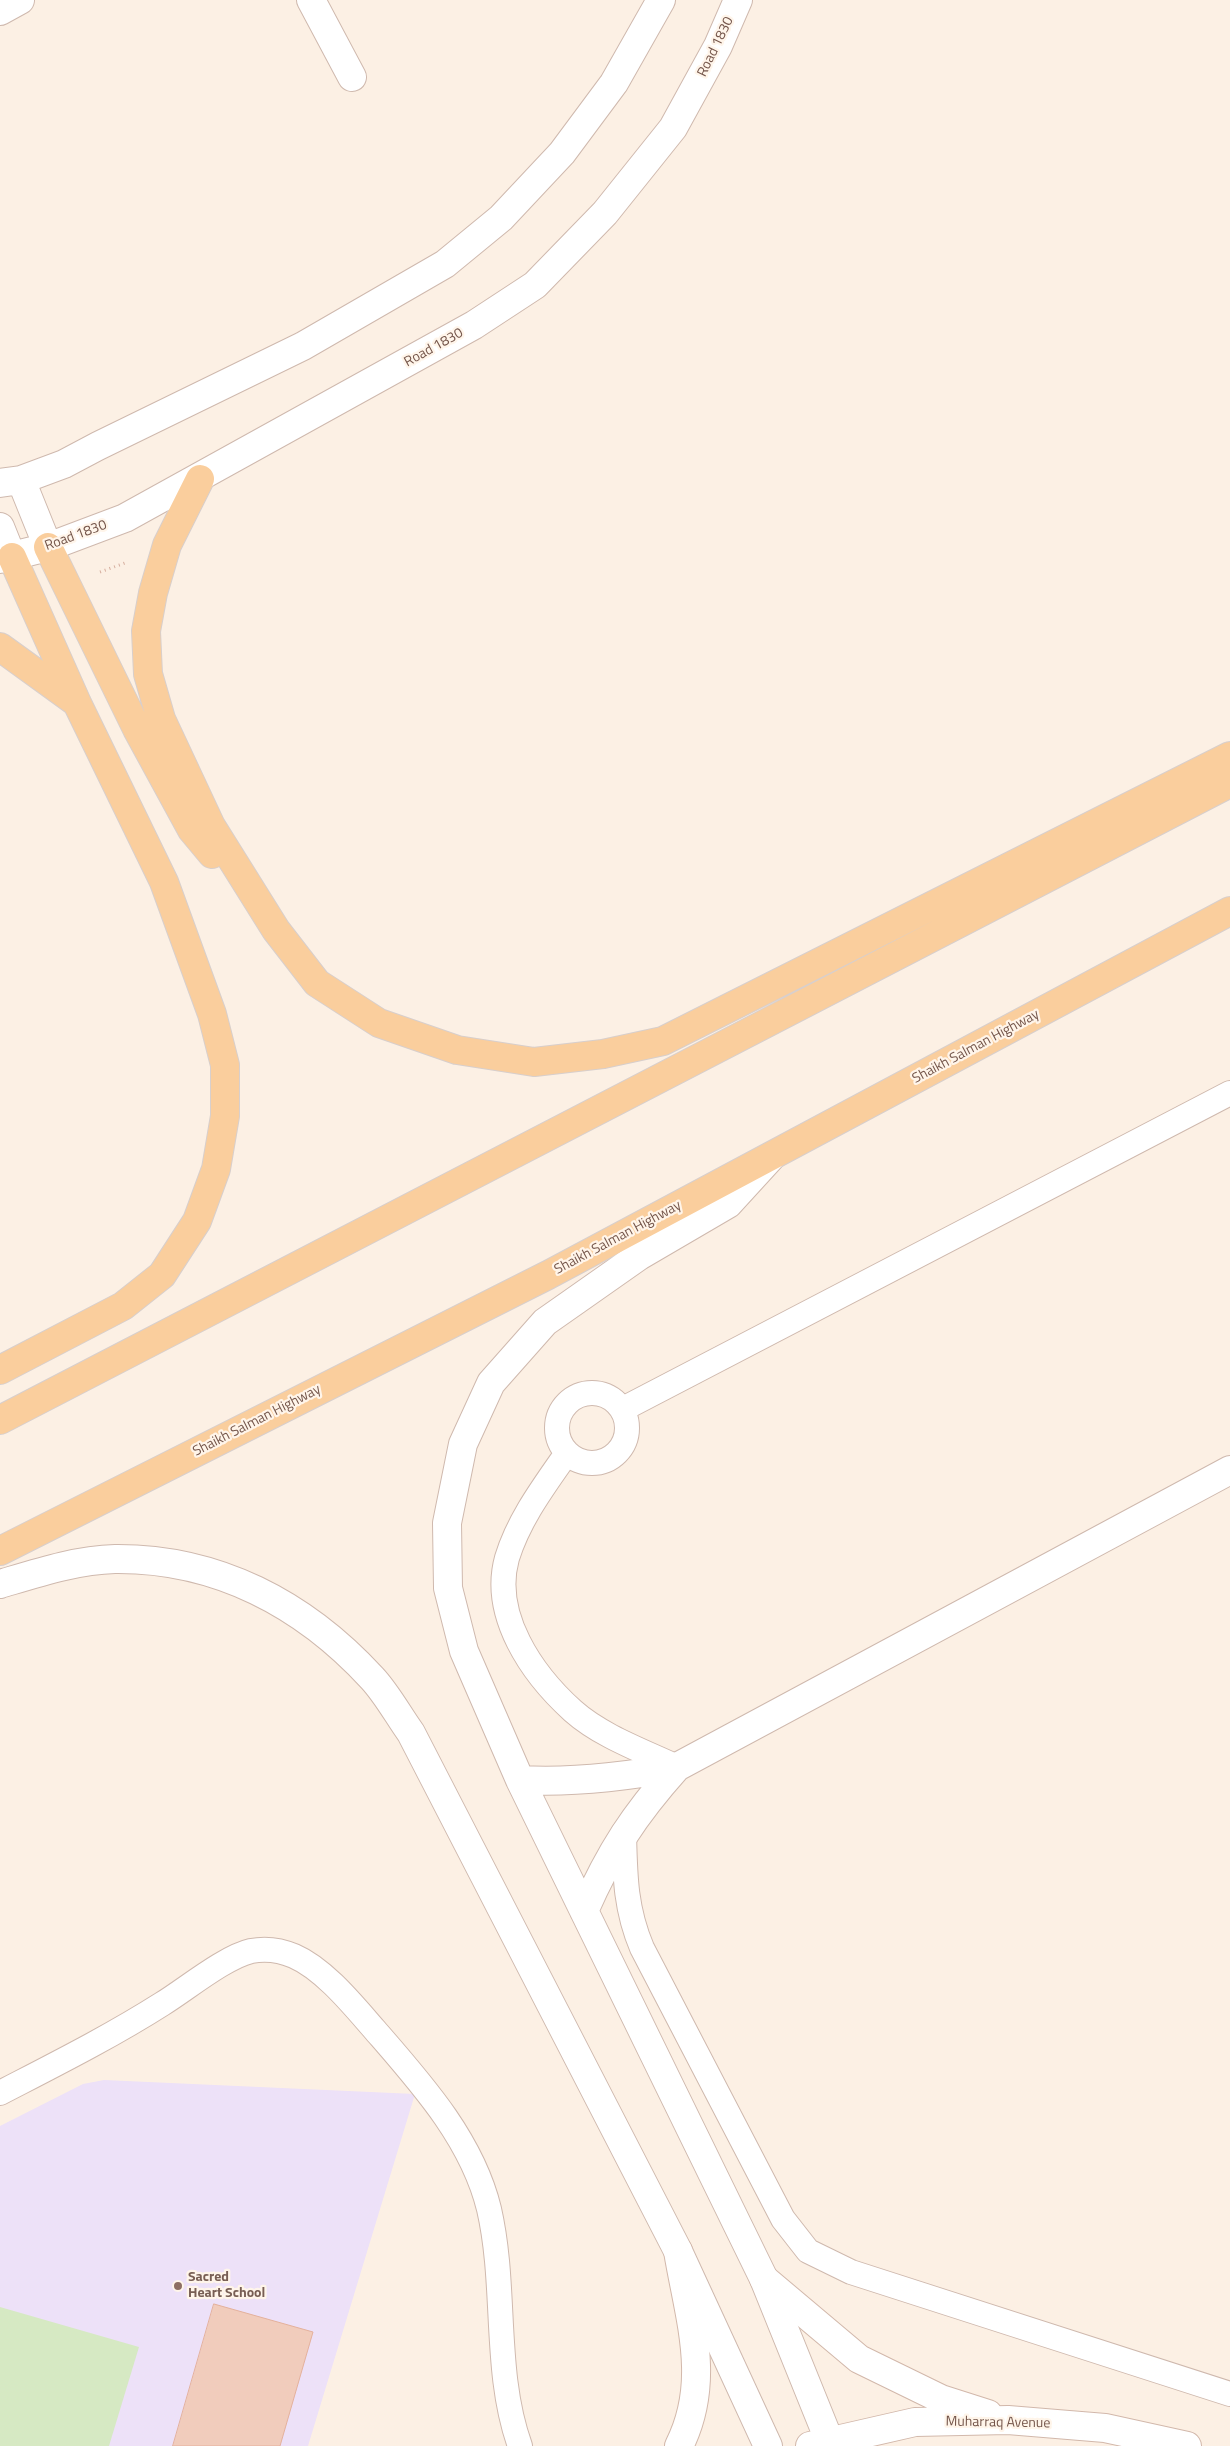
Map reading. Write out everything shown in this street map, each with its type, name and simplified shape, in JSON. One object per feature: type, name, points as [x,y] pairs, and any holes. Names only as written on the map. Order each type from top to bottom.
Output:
[{"type":"main road","points":[[200,479],[167,545],[153,593],[146,631],[148,674],[161,719],[211,826],[276,930]]},
{"type":"main road","points":[[48,547],[137,729],[192,830],[276,930],[316,983],[379,1023],[458,1050],[534,1062],[603,1054],[662,1041],[1230,756]]},
{"type":"main road","points":[[0,1370],[123,1306],[162,1275],[197,1221],[216,1169],[225,1116],[225,1065],[214,1023],[164,882],[6,558]]},
{"type":"main road","points":[[0,647],[77,703]]},
{"type":"main road","points":[[0,1420],[1230,783]]},
{"type":"main road","name":"Shaikh Salman Highway","points":[[0,1551],[548,1275],[1230,911]]},
{"type":"street","points":[[0,10],[20,0]]},
{"type":"street","points":[[311,0],[352,77]]},
{"type":"street","points":[[48,547],[10,481],[64,464],[303,346],[445,264],[501,218],[562,153],[614,83],[661,0]]},
{"type":"street","name":"Road 1830","points":[[6,558],[48,547],[125,518],[200,479],[474,325],[534,285],[605,213],[673,128],[718,46],[738,0]]},
{"type":"street","points":[[0,527],[6,558]]},
{"type":"street","points":[[773,1155],[728,1204],[639,1256],[545,1322],[491,1383],[463,1444],[447,1523],[448,1588],[464,1651],[520,1780],[764,2279],[822,2444]]},
{"type":"street","points":[[520,1780],[561,1782],[602,1779],[677,1767],[1230,1470]]},
{"type":"street","points":[[0,1584],[58,1567],[114,1559],[179,1564],[220,1575],[279,1600],[330,1636],[373,1679],[411,1733],[678,2251],[768,2446]]},
{"type":"street","points":[[584,1912],[602,1870],[624,1832],[677,1767]]},
{"type":"street","points":[[678,2251],[698,2357],[697,2391],[688,2429],[679,2446]]},
{"type":"street","points":[[764,2279],[859,2359],[941,2399],[1008,2420]]},
{"type":"street","name":"Muharraq Avenue","points":[[822,2444],[915,2422],[1008,2420],[1105,2428],[1187,2446]]},
{"type":"lane","points":[[623,1409],[1230,1093]]},
{"type":"lane","points":[[594,1392],[611,1397],[623,1409],[628,1423],[626,1437],[620,1450],[609,1459],[594,1463],[580,1460],[567,1453],[558,1438],[557,1422],[564,1406],[577,1395],[594,1392]]},
{"type":"lane","points":[[567,1453],[534,1500],[507,1558],[502,1587],[508,1620],[541,1677],[574,1712],[604,1731],[677,1767]]},
{"type":"lane","points":[[624,1832],[628,1905],[632,1925],[642,1948],[783,2219],[808,2252],[851,2272],[1230,2394]]},
{"type":"lane","points":[[0,2094],[161,2005],[223,1965],[248,1952],[270,1949],[296,1957],[318,1971],[351,2002],[429,2093],[461,2143],[480,2180],[489,2210],[495,2248],[506,2379],[511,2413],[520,2446]]},
{"type":"shaded area","name":"Sacred Heart School","points":[[104,2080],[415,2094],[308,2446],[0,2446],[0,2126],[83,2084]]},
{"type":"green space","points":[[0,2307],[139,2347],[109,2446],[0,2446]]},
{"type":"building","points":[[214,2304],[313,2332],[280,2446],[173,2446]]},
{"type":"place","name":"Sacred Heart School","points":[[178,2286]]}]
